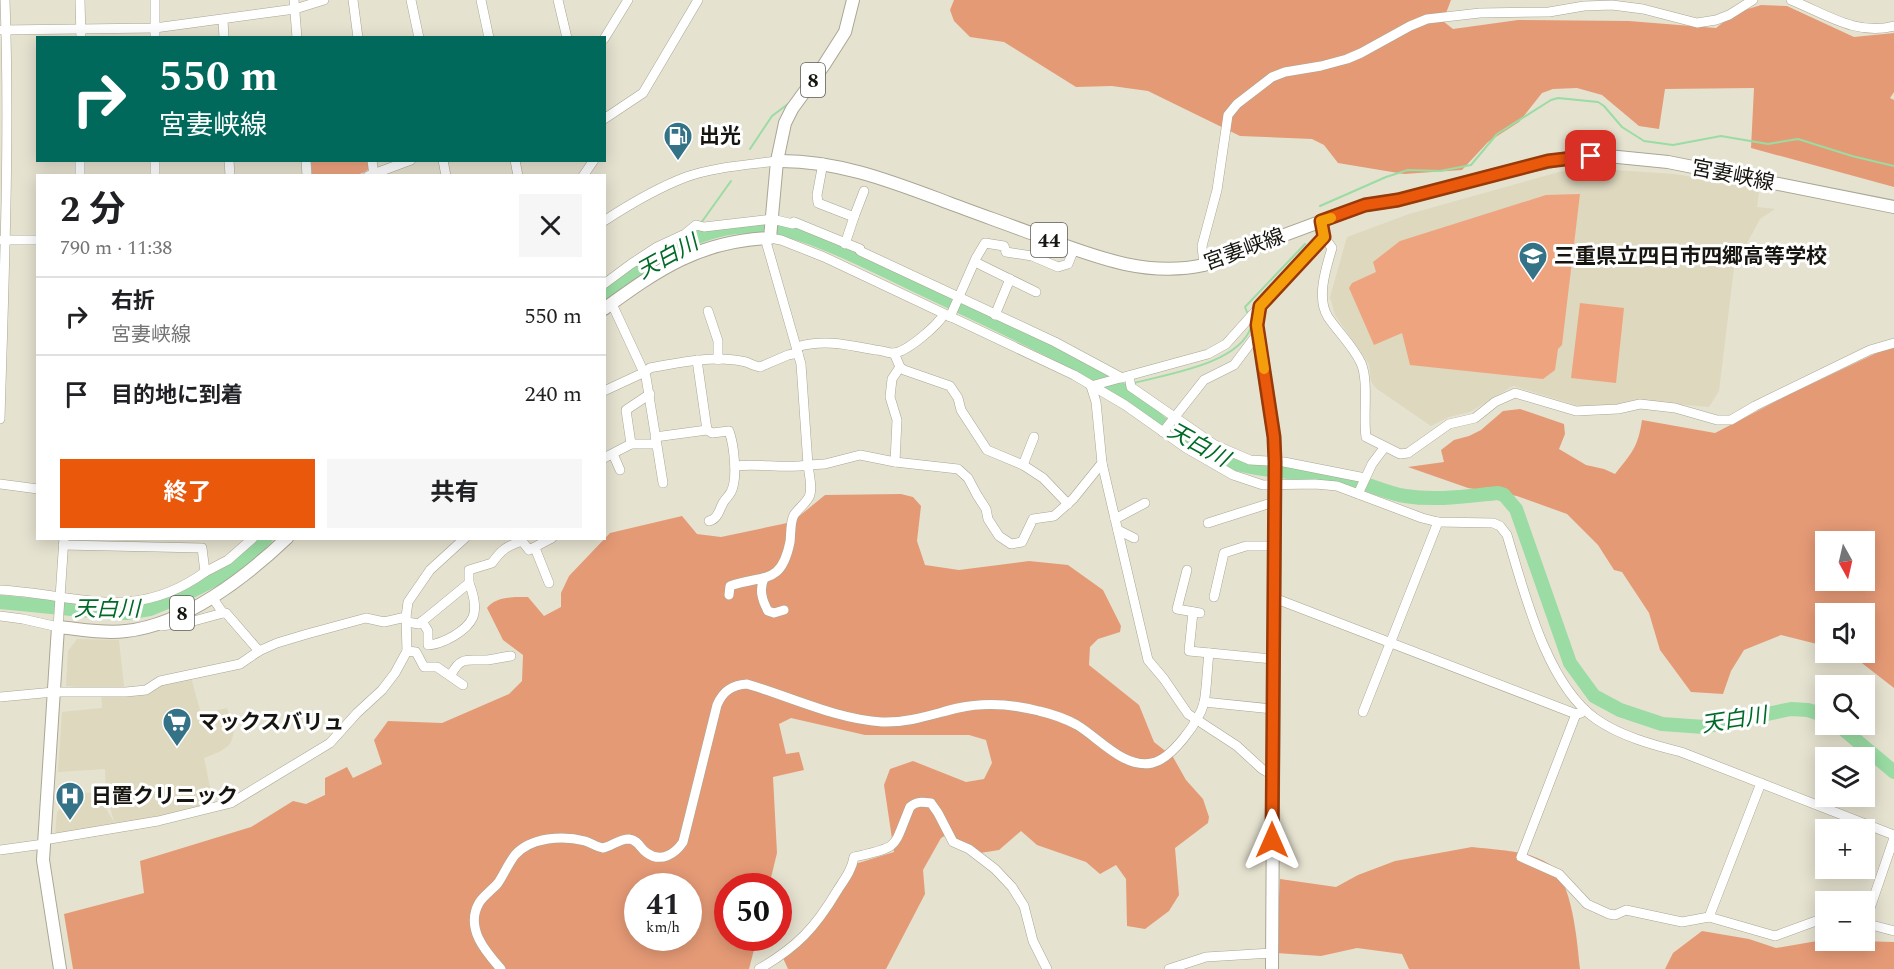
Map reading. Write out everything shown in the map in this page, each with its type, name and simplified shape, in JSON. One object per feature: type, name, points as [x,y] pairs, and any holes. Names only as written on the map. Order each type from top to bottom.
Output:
[{"type":"main road","name":"8","points":[[767,238],[777,160],[785,123],[792,109],[845,32],[853,0]]},
{"type":"main road","name":"宮妻峡線","points":[[777,160],[823,163],[883,179],[1074,249],[1119,264],[1155,270],[1179,270],[1204,265],[1365,205],[1398,200],[1548,161],[1591,156],[1668,162],[1894,207]]},
{"type":"main road","points":[[1272,969],[1275,462],[1274,437],[1257,325],[1260,306],[1324,237],[1321,221]]},
{"type":"main road","points":[[608,307],[644,279],[672,262],[719,245],[767,238]]},
{"type":"main road","name":"8","points":[[58,627],[125,632],[152,626],[212,597],[252,569],[285,540]]},
{"type":"main road","points":[[58,627],[43,860],[60,969]]},
{"type":"street","points":[[0,419],[5,0]]},
{"type":"street","points":[[80,0],[81,34]]},
{"type":"street","points":[[155,0],[155,33]]},
{"type":"street","points":[[3,30],[81,34],[155,33],[324,0]]},
{"type":"street","points":[[353,0],[358,36]]},
{"type":"street","points":[[411,0],[419,36]]},
{"type":"street","points":[[482,0],[489,36]]},
{"type":"street","points":[[558,0],[567,36]]},
{"type":"street","points":[[606,36],[628,0]]},
{"type":"street","points":[[606,118],[643,93],[698,0]]},
{"type":"street","points":[[1204,265],[1202,246],[1217,190],[1228,116],[1243,99],[1272,77],[1285,72],[1347,59],[1428,19],[1480,13],[1549,12],[1584,6],[1612,5],[1643,9],[1697,23],[1729,15],[1753,0]]},
{"type":"street","points":[[1791,0],[1860,28],[1875,29],[1894,26]]},
{"type":"street","points":[[295,4],[297,36]]},
{"type":"street","points":[[223,20],[224,36]]},
{"type":"street","points":[[606,220],[629,204],[687,177],[713,170],[777,160]]},
{"type":"street","points":[[375,174],[406,162]]},
{"type":"street","points":[[823,163],[817,195],[818,203],[854,217]]},
{"type":"street","points":[[845,244],[864,191]]},
{"type":"street","points":[[606,283],[657,247],[700,226],[771,220],[793,224],[794,222],[860,249],[860,251],[1055,342],[1128,380],[1175,417],[1226,451],[1250,460],[1275,462],[1365,478]]},
{"type":"street","points":[[1324,237],[1332,248],[1322,291],[1326,315],[1361,363],[1365,398],[1363,420],[1366,437],[1400,454],[1408,453],[1452,422],[1475,418],[1495,402],[1515,393],[1575,411],[1618,409],[1640,404],[1675,408],[1717,420],[1731,420],[1870,350],[1894,343]]},
{"type":"street","points":[[729,595],[730,586],[747,580],[769,578],[782,568],[788,552],[793,517],[810,492],[803,373],[767,238],[781,240],[824,257],[1074,375],[1233,475],[1263,485],[1330,485],[1438,522],[1498,524],[1505,531],[1543,644],[1558,674],[1586,711],[1606,726],[1657,746],[1681,752],[1894,837],[1875,893]]},
{"type":"street","points":[[3,240],[36,240]]},
{"type":"street","points":[[606,390],[650,368],[697,360],[718,360],[747,362],[760,368],[797,350],[825,342],[894,353],[903,350],[949,315],[985,243],[1004,246],[1006,252],[1032,256],[1058,267],[1068,264],[1074,249]]},
{"type":"street","points":[[975,262],[1036,292]]},
{"type":"street","points":[[995,315],[1010,279]]},
{"type":"street","points":[[1091,386],[1128,380],[1208,354],[1226,344],[1260,306]]},
{"type":"street","points":[[608,307],[645,372],[663,483]]},
{"type":"street","points":[[708,311],[718,341],[718,360]]},
{"type":"street","points":[[1164,431],[1204,380],[1234,365],[1258,333]]},
{"type":"street","points":[[894,353],[900,368],[950,386],[958,398],[961,410],[987,450],[1023,465],[1043,478],[1068,504]]},
{"type":"street","points":[[697,360],[707,430]]},
{"type":"street","points":[[896,462],[897,420],[890,397],[892,380],[900,368]]},
{"type":"street","points":[[1091,386],[1096,402],[1102,463],[1148,660],[1183,708],[1196,720],[1230,741],[1272,775]]},
{"type":"street","points":[[632,444],[626,412],[650,394]]},
{"type":"street","points":[[620,470],[609,456],[632,444],[707,430],[712,433],[729,431],[735,466],[731,492],[716,518],[709,521]]},
{"type":"street","points":[[1023,465],[1034,437]]},
{"type":"street","points":[[1358,494],[1384,448]]},
{"type":"street","points":[[735,466],[786,467],[825,464],[860,455],[962,471],[985,506],[988,519],[999,536],[1011,544],[1022,542],[1033,519],[1054,516],[1068,504],[1102,463]]},
{"type":"street","points":[[0,485],[36,489]]},
{"type":"street","points":[[1208,523],[1274,502]]},
{"type":"street","points":[[1115,519],[1145,503]]},
{"type":"street","points":[[1363,712],[1438,522]]},
{"type":"street","points":[[1118,530],[1134,538]]},
{"type":"street","points":[[0,590],[104,603],[129,603],[153,599],[172,592],[228,560],[251,540]]},
{"type":"street","points":[[0,850],[158,821],[237,801],[330,743],[382,690],[407,651],[408,602],[430,570],[463,540]]},
{"type":"street","points":[[422,621],[428,631],[428,645],[457,634],[472,620],[474,613],[469,570],[492,563],[503,548],[522,540],[529,550],[549,540]]},
{"type":"street","points":[[0,616],[58,627],[64,542],[202,548],[205,572]]},
{"type":"street","points":[[1214,597],[1224,552],[1246,546],[1274,546]]},
{"type":"street","points":[[535,548],[549,583]]},
{"type":"street","points":[[1187,570],[1177,609],[1197,613],[1190,651],[1273,659]]},
{"type":"street","points":[[764,578],[761,595],[768,611],[774,613],[784,610]]},
{"type":"street","points":[[0,697],[54,692],[146,690],[160,681],[240,664],[259,651],[277,643],[366,618],[384,622],[407,619],[419,624],[470,583]]},
{"type":"street","points":[[212,597],[259,651]]},
{"type":"street","points":[[1274,598],[1576,714],[1586,711]]},
{"type":"street","points":[[152,626],[190,622],[223,612]]},
{"type":"street","points":[[407,651],[416,652],[424,667],[437,667],[464,684]]},
{"type":"street","points":[[501,969],[478,939],[474,913],[480,901],[497,884],[516,854],[542,839],[586,842],[603,848],[627,839],[635,841],[647,853],[657,857],[677,852],[683,842],[717,705],[727,689],[747,684],[858,719],[883,722],[915,720],[961,708],[1008,704],[1063,718],[1119,755],[1143,764],[1164,759],[1173,751],[1196,720],[1204,702],[1209,653]]},
{"type":"street","points":[[451,675],[455,667],[465,660],[512,656]]},
{"type":"street","points":[[1204,702],[1273,709]]},
{"type":"street","points":[[1576,714],[1521,857],[1559,874],[1582,900],[1599,911],[1615,915],[1626,910],[1682,922],[1709,917],[1775,936],[1815,921]]},
{"type":"street","points":[[1709,917],[1761,783]]},
{"type":"street","points":[[759,969],[781,957],[811,930],[821,918],[850,869],[854,857],[893,846],[910,807],[922,802],[931,803],[935,808],[953,842],[969,849],[995,869],[1012,887],[1023,906],[1033,941],[1047,969]]},
{"type":"street","points":[[1875,926],[1894,931]]},
{"type":"street","points":[[1169,969],[1206,957],[1272,953]]},
{"type":"shaded area","points":[[954,0],[1451,0],[1443,21],[1453,29],[1518,20],[1629,21],[1716,28],[1735,13],[1761,5],[1787,6],[1854,37],[1894,33],[1894,92],[1890,98],[1894,100],[1894,187],[1751,148],[1754,88],[1665,89],[1659,129],[1639,126],[1602,95],[1577,88],[1553,89],[1542,93],[1519,122],[1488,142],[1462,170],[1404,174],[1338,163],[1324,145],[1312,139],[1240,136],[1148,91],[1112,86],[1076,87],[1004,42],[970,37],[954,21],[950,10]]},
{"type":"shaded area","points":[[311,162],[369,162],[370,168],[359,174],[312,174]]},
{"type":"shaded area","name":"三重県立四日市四郷高等学校","points":[[1587,168],[1674,174],[1745,185],[1759,192],[1757,207],[1775,209],[1760,219],[1734,268],[1719,391],[1709,407],[1640,401],[1621,405],[1582,407],[1513,386],[1470,412],[1449,417],[1431,426],[1377,389],[1371,382],[1369,364],[1335,315],[1330,297],[1347,237],[1409,214],[1559,172]]},
{"type":"shaded area","points":[[1580,194],[1562,345],[1558,349],[1555,370],[1543,379],[1410,365],[1402,333],[1374,345],[1349,288],[1352,283],[1376,272],[1373,262],[1400,241],[1546,195]]},
{"type":"shaded area","points":[[1580,303],[1624,308],[1616,383],[1571,378]]},
{"type":"shaded area","points":[[1894,347],[1894,688],[1862,663],[1875,663],[1875,603],[1815,603],[1815,644],[1781,635],[1744,650],[1731,671],[1723,694],[1691,692],[1660,650],[1649,613],[1622,572],[1614,570],[1598,545],[1567,514],[1517,496],[1468,488],[1408,467],[1444,462],[1441,450],[1454,440],[1481,430],[1503,411],[1520,409],[1564,424],[1565,434],[1559,449],[1586,465],[1615,474],[1633,449],[1642,420],[1715,433],[1885,349]]},
{"type":"shaded area","points":[[901,494],[913,497],[921,506],[917,541],[925,565],[959,570],[1029,561],[1068,565],[1103,590],[1121,626],[1120,632],[1098,639],[1090,647],[1089,665],[1139,705],[1154,742],[1173,757],[1186,780],[1203,799],[1209,817],[1208,823],[1175,848],[1179,895],[1169,911],[1145,929],[1127,926],[1126,879],[1116,865],[1100,874],[1086,862],[1037,845],[1021,831],[999,850],[980,853],[946,835],[941,838],[923,870],[925,894],[886,969],[788,969],[783,958],[788,951],[792,951],[792,946],[855,864],[894,852],[884,785],[890,769],[913,761],[966,782],[984,779],[992,763],[986,740],[969,735],[865,735],[791,718],[779,724],[786,754],[799,752],[804,770],[773,777],[777,853],[772,873],[714,873],[714,951],[754,951],[749,969],[73,969],[64,914],[144,893],[140,861],[251,827],[293,801],[306,804],[325,795],[325,778],[347,767],[353,778],[382,764],[374,740],[388,721],[442,723],[509,694],[522,681],[523,655],[503,640],[487,608],[495,601],[528,597],[544,616],[561,607],[561,593],[569,576],[603,540],[606,540],[610,533],[682,516],[697,534],[721,537],[792,522],[825,495]]},
{"type":"shaded area","points":[[77,639],[119,640],[125,695],[191,677],[201,714],[227,708],[234,732],[231,742],[219,752],[204,758],[214,806],[55,836],[57,812],[62,808],[63,792],[96,793],[114,822],[106,792],[105,769],[58,772],[62,712],[102,708],[101,689],[66,686],[68,651]]},
{"type":"shaded area","points":[[1472,847],[1512,851],[1532,856],[1549,864],[1557,872],[1569,898],[1580,969],[1409,969],[1402,954],[1357,948],[1321,956],[1276,953],[1280,879],[1336,887],[1358,875],[1395,861]]},
{"type":"shaded area","points":[[1702,931],[1749,939],[1776,948],[1815,941],[1815,951],[1875,951],[1875,941],[1894,942],[1894,969],[1665,969],[1673,953]]},
{"type":"waterway","points":[[1320,206],[1386,177],[1408,170],[1440,171],[1471,165],[1497,134],[1551,100],[1558,98],[1598,102],[1622,127],[1644,141],[1673,145],[1721,136],[1768,144],[1798,139],[1894,166]]},
{"type":"waterway","points":[[750,149],[772,116],[792,101]]},
{"type":"waterway","points":[[701,223],[731,181]]},
{"type":"waterway","name":"天白川","points":[[606,295],[655,259],[710,233],[730,228],[771,227],[814,239],[1028,339],[1082,367],[1139,400],[1160,422],[1188,442],[1221,459],[1254,468],[1347,479],[1405,496],[1440,498],[1498,493],[1504,495],[1516,509],[1570,663],[1594,696],[1620,710],[1662,724],[1704,727],[1791,709],[1815,712]]},
{"type":"waterway","name":"天白川","points":[[691,238],[696,230]]},
{"type":"waterway","points":[[1247,312],[1245,307],[1305,244]]},
{"type":"waterway","points":[[1134,383],[1200,366],[1217,359],[1244,340],[1251,327]]},
{"type":"waterway","name":"天白川","points":[[1119,388],[1128,385]]},
{"type":"waterway","name":"天白川","points":[[0,602],[102,612],[126,613],[150,609],[184,595],[237,568],[264,540]]},
{"type":"waterway","name":"天白川","points":[[1850,735],[1894,772]]},
{"type":"slow traffic","points":[[1264,369],[1257,325],[1260,306],[1324,237],[1321,221],[1331,218]]},
{"type":"place","name":"出光","points":[[678,162]]},
{"type":"place","name":"三重県立四日市四郷高等学校","points":[[1533,282]]},
{"type":"place","name":"マックスバリュ","points":[[177,748]]},
{"type":"place","name":"日置クリニック","points":[[70,822]]},
{"type":"route","points":[[1272,840],[1275,462],[1274,437],[1257,325],[1260,306],[1324,237],[1321,221],[1365,205],[1398,200],[1548,161],[1591,156]]}]
